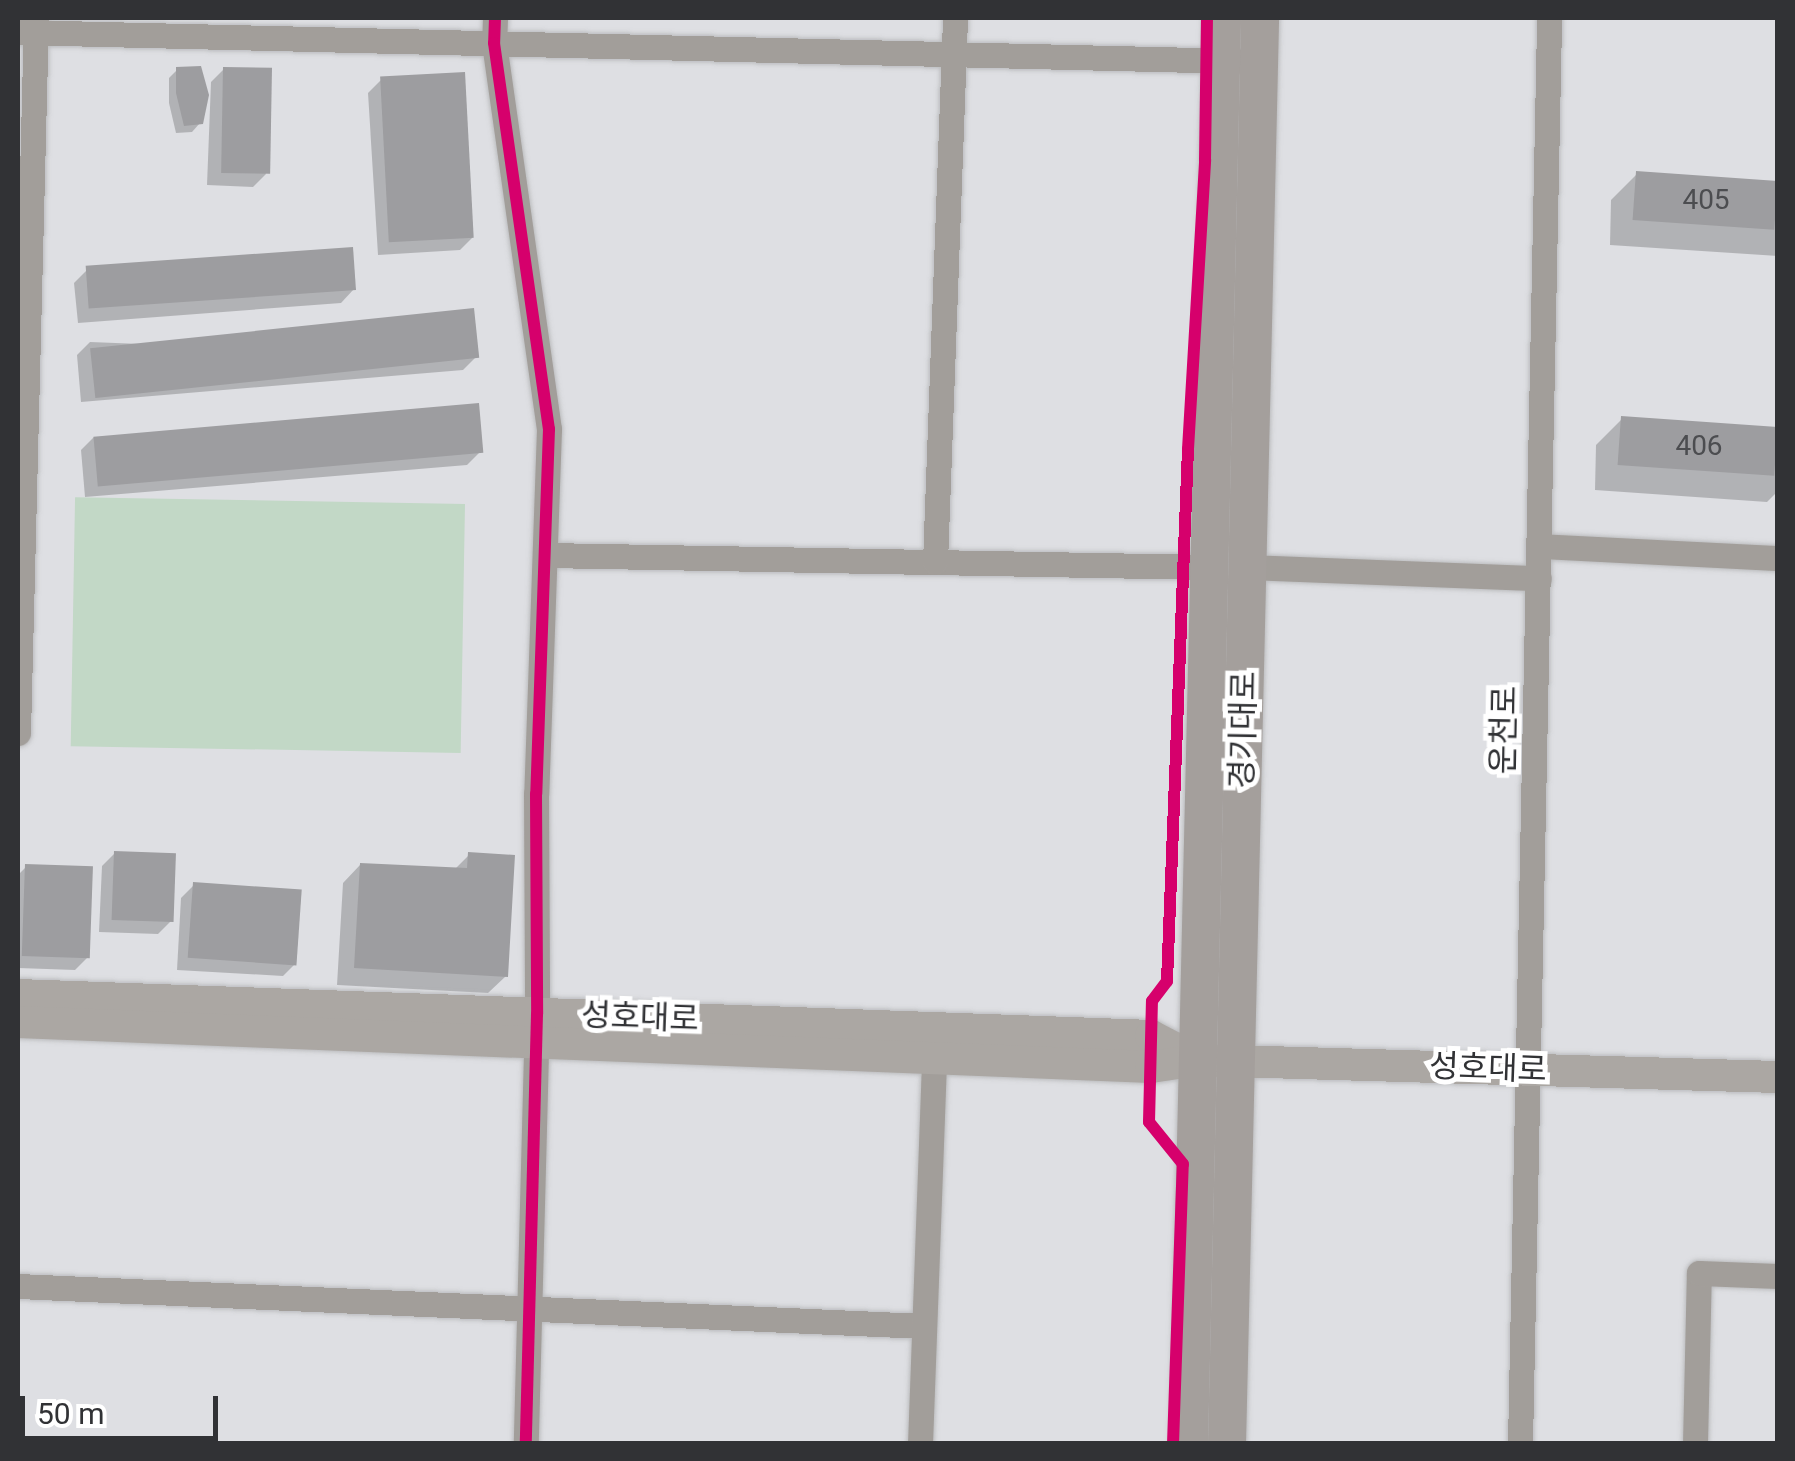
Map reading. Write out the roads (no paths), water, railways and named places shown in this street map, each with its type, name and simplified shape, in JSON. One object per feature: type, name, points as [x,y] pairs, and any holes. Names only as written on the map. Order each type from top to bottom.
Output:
[{"type":"main road","name":"경기대로","points":[[1189,1444],[1222,18]]},
{"type":"main road","name":"경기대로","points":[[1227,1444],[1260,18]]},
{"type":"main road","name":"성호대로","points":[[18,994],[934,1058],[1151,1067],[1198,1060],[1778,1077]]},
{"type":"main road","name":"성호대로","points":[[18,1022],[1152,1036],[1198,1060]]},
{"type":"street","points":[[934,562],[955,18]]},
{"type":"street","name":"운천로","points":[[1520,1444],[1531,1070],[1549,18]]},
{"type":"street","points":[[18,733],[30,28],[494,30],[954,54],[1259,62]]},
{"type":"street","points":[[494,30],[549,429],[536,794],[537,1028],[526,1444]]},
{"type":"street","points":[[1540,546],[1778,558]]},
{"type":"street","points":[[545,555],[1209,567]]},
{"type":"street","points":[[1247,568],[1539,578]]},
{"type":"street","points":[[920,1444],[934,1058]]},
{"type":"street","points":[[1694,1444],[1699,1273],[1778,1276]]},
{"type":"street","points":[[18,1286],[923,1326]]}]
